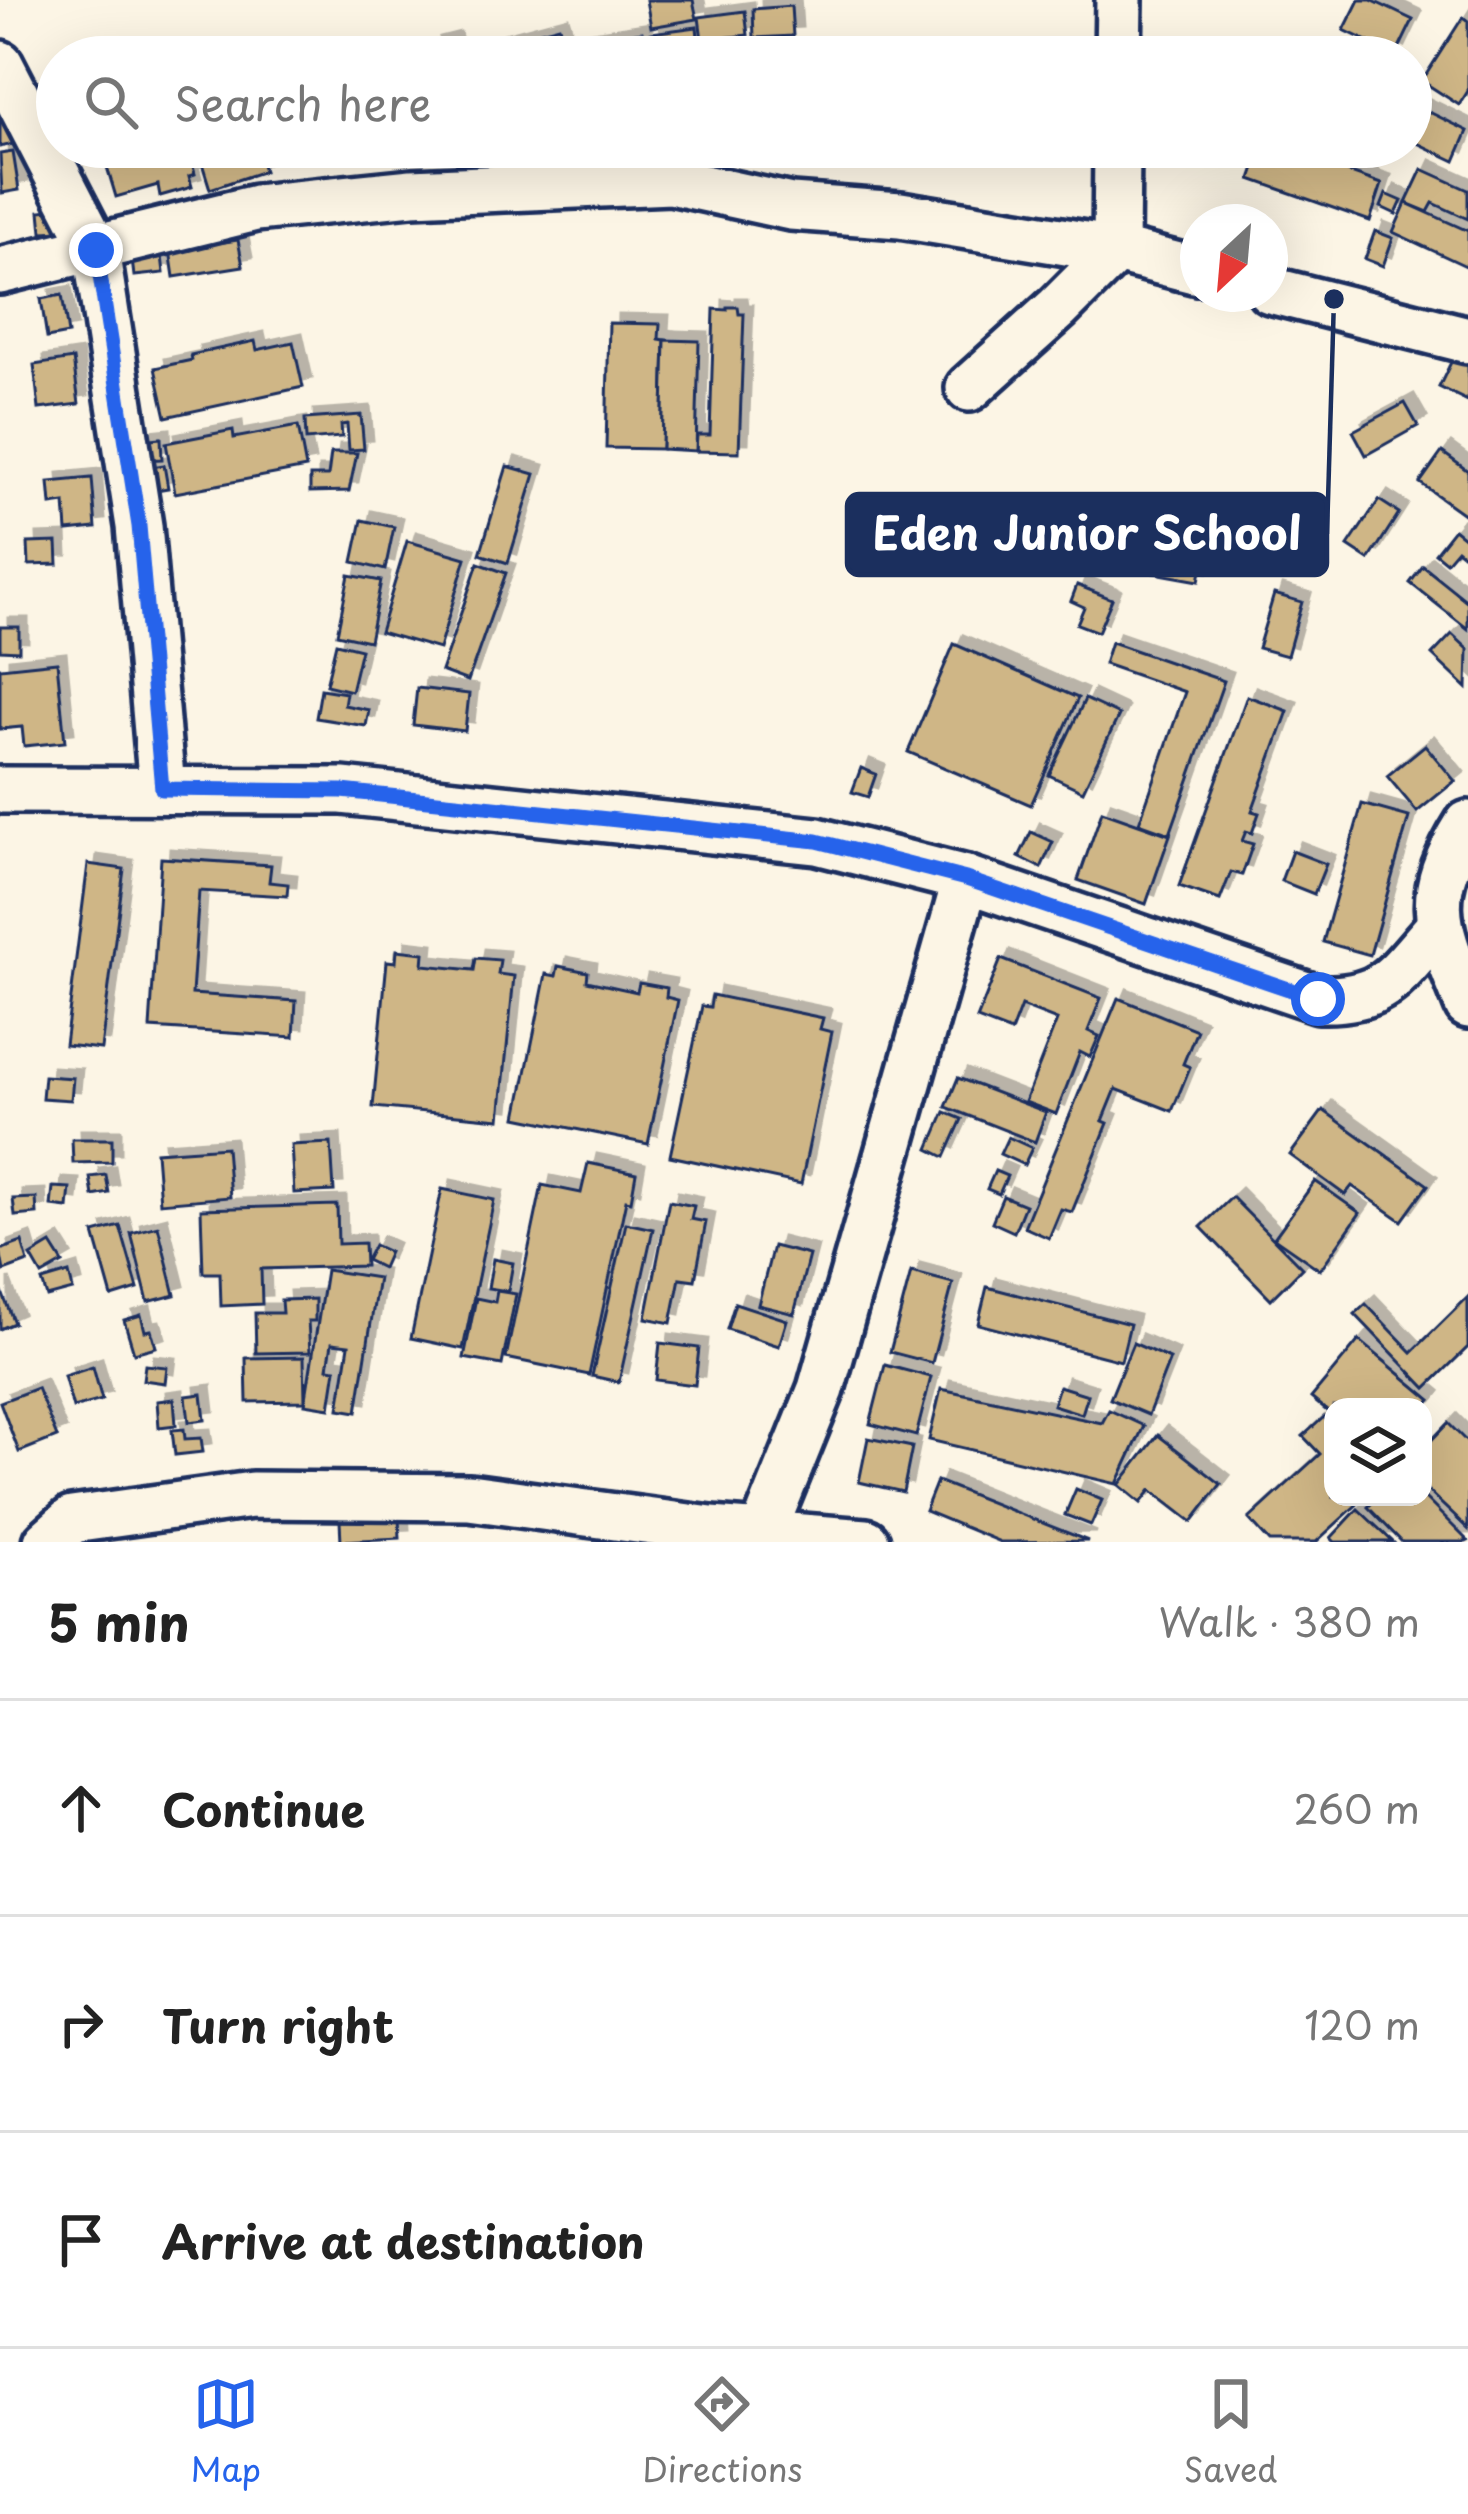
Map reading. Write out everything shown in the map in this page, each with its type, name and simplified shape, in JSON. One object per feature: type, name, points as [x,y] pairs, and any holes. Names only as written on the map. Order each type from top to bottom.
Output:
[{"type":"street","points":[[1118,36],[1119,0]]},
{"type":"street","points":[[0,64],[36,134]]},
{"type":"street","points":[[54,168],[96,250],[139,526],[162,789]]},
{"type":"street","points":[[969,388],[1116,250],[1117,168]]},
{"type":"street","points":[[0,271],[256,208],[454,189],[671,182],[791,207],[900,215],[1116,250],[1180,266]]},
{"type":"street","points":[[1288,295],[1468,340]]},
{"type":"street","points":[[0,790],[342,791],[817,841],[966,879],[1318,999],[1351,1000],[1383,988],[1438,928]]},
{"type":"street","points":[[1468,824],[1450,853],[1436,898],[1438,928],[1468,1005]]},
{"type":"street","points":[[762,1535],[821,1389],[966,879]]},
{"type":"street","points":[[47,1542],[72,1520],[252,1495],[470,1497],[762,1535],[866,1542]]},
{"type":"building","points":[[646,0],[693,0],[697,19],[651,27]]},
{"type":"building","points":[[1359,0],[1371,0],[1413,20],[1405,36],[1356,36],[1344,30]]},
{"type":"building","points":[[791,6],[793,36],[754,36],[753,9]]},
{"type":"building","points":[[745,11],[748,35],[701,36],[699,17]]},
{"type":"building","points":[[1463,17],[1468,21],[1468,91],[1459,105],[1432,87],[1432,65]]},
{"type":"building","points":[[559,26],[562,36],[522,36]]},
{"type":"building","points":[[697,27],[698,36],[651,36]]},
{"type":"building","points":[[0,111],[18,143],[0,147]]},
{"type":"building","points":[[1432,113],[1468,131],[1455,161],[1432,150]]},
{"type":"building","points":[[13,152],[19,190],[2,193],[0,154]]},
{"type":"building","points":[[107,168],[193,168],[195,174],[189,176],[192,187],[160,196],[158,185],[116,197]]},
{"type":"building","points":[[204,168],[263,168],[264,171],[210,189]]},
{"type":"building","points":[[1255,168],[1337,168],[1382,184],[1370,221],[1251,179]]},
{"type":"building","points":[[1422,169],[1468,190],[1468,219],[1433,203],[1428,212],[1406,203]]},
{"type":"building","points":[[1386,194],[1402,201],[1396,214],[1381,207]]},
{"type":"building","points":[[1406,203],[1468,231],[1468,267],[1393,232]]},
{"type":"building","points":[[62,209],[63,231],[42,232],[40,211]]},
{"type":"building","points":[[1375,231],[1393,238],[1383,266],[1365,259]]},
{"type":"building","points":[[238,240],[243,266],[174,277],[170,250]]},
{"type":"building","points":[[162,256],[164,273],[134,276],[132,260]]},
{"type":"building","points":[[62,295],[68,334],[47,338],[41,299]]},
{"type":"building","points":[[738,307],[739,314],[744,314],[739,452],[696,451],[697,435],[710,435],[714,309]]},
{"type":"building","points":[[609,323],[660,324],[659,339],[665,340],[662,449],[606,448]]},
{"type":"building","points":[[665,340],[699,341],[696,451],[662,449]]},
{"type":"building","points":[[255,341],[257,350],[293,342],[303,387],[166,417],[155,368]]},
{"type":"building","points":[[1454,356],[1468,363],[1468,401],[1439,387]]},
{"type":"building","points":[[73,359],[79,404],[39,409],[34,365]]},
{"type":"building","points":[[1405,403],[1418,426],[1366,455],[1353,431]]},
{"type":"building","points":[[361,415],[364,449],[349,450],[347,424],[341,425],[342,437],[306,440],[305,419]]},
{"type":"building","points":[[298,426],[306,468],[175,493],[166,443],[233,430],[234,438]]},
{"type":"building","points":[[161,438],[162,459],[141,460],[140,440]]},
{"type":"building","points":[[1442,452],[1468,471],[1468,517],[1420,483]]},
{"type":"building","points":[[331,453],[357,453],[349,491],[310,492],[310,476],[328,476]]},
{"type":"building","points":[[164,465],[168,488],[150,491],[145,468]]},
{"type":"building","points":[[507,466],[535,474],[508,563],[480,554]]},
{"type":"building","points":[[92,478],[96,528],[67,531],[65,503],[51,505],[49,482]]},
{"type":"building","points":[[1379,500],[1399,513],[1369,560],[1348,546]]},
{"type":"building","points":[[362,520],[394,527],[385,570],[353,562]]},
{"type":"building","points":[[1454,529],[1468,540],[1468,558],[1457,549],[1446,562],[1435,553]]},
{"type":"building","points":[[1145,532],[1206,544],[1199,581],[1138,570]]},
{"type":"building","points":[[407,541],[466,558],[439,649],[380,632]]},
{"type":"building","points":[[57,542],[58,564],[29,565],[28,543]]},
{"type":"building","points":[[478,563],[506,573],[468,681],[441,671]]},
{"type":"building","points":[[1423,566],[1468,602],[1468,629],[1410,583]]},
{"type":"building","points":[[349,575],[381,581],[369,641],[337,634]]},
{"type":"building","points":[[1077,585],[1112,599],[1098,632],[1077,624],[1084,607],[1071,601]]},
{"type":"building","points":[[1274,594],[1302,602],[1287,656],[1258,648]]},
{"type":"building","points":[[0,627],[19,627],[19,651],[0,650]]},
{"type":"building","points":[[1452,634],[1468,649],[1467,688],[1432,655]]},
{"type":"building","points":[[1111,642],[1224,681],[1170,834],[1139,823],[1185,692],[1104,664]]},
{"type":"building","points":[[336,643],[361,649],[351,691],[326,685]]},
{"type":"building","points":[[954,644],[1078,698],[1031,805],[908,752]]},
{"type":"building","points":[[57,662],[65,742],[24,746],[22,727],[0,729],[0,668]]},
{"type":"building","points":[[417,688],[469,694],[465,731],[413,725]]},
{"type":"building","points":[[321,689],[346,693],[344,705],[369,710],[366,726],[316,718]]},
{"type":"building","points":[[1247,696],[1288,711],[1252,811],[1259,813],[1252,833],[1246,831],[1242,841],[1253,844],[1242,875],[1231,872],[1220,900],[1179,886]]},
{"type":"building","points":[[1085,699],[1119,715],[1083,791],[1049,775]]},
{"type":"building","points":[[1425,745],[1455,781],[1417,812],[1387,776]]},
{"type":"building","points":[[861,768],[876,774],[868,797],[852,792]]},
{"type":"building","points":[[1362,804],[1409,817],[1370,955],[1323,942]]},
{"type":"building","points":[[1102,811],[1170,835],[1146,904],[1078,880]]},
{"type":"building","points":[[1031,832],[1053,842],[1041,868],[1019,857]]},
{"type":"building","points":[[1292,851],[1326,864],[1314,894],[1281,881]]},
{"type":"building","points":[[161,858],[271,865],[269,882],[288,884],[287,896],[199,891],[192,994],[296,1001],[294,1037],[150,1028]]},
{"type":"building","points":[[88,864],[124,869],[101,1049],[65,1045]]},
{"type":"building","points":[[397,950],[424,953],[423,965],[474,970],[476,958],[500,960],[498,974],[514,976],[500,1119],[373,1107],[387,961],[396,962]]},
{"type":"building","points":[[1001,959],[1101,998],[1088,1031],[1099,1036],[1090,1057],[1080,1052],[1056,1114],[1025,1102],[1057,1020],[1021,1006],[1011,1032],[977,1019]]},
{"type":"building","points":[[558,966],[588,972],[587,981],[637,992],[639,983],[667,988],[666,997],[678,1000],[648,1144],[517,1117],[546,974],[556,976]]},
{"type":"building","points":[[712,995],[823,1018],[820,1029],[832,1032],[801,1184],[670,1156],[702,1006],[710,1007]]},
{"type":"building","points":[[1118,998],[1197,1030],[1183,1064],[1190,1067],[1172,1111],[1116,1089],[1103,1121],[1108,1123],[1072,1212],[1061,1209],[1049,1238],[1024,1227]]},
{"type":"building","points":[[44,1076],[73,1078],[71,1100],[42,1098]]},
{"type":"building","points":[[958,1078],[1046,1112],[1035,1142],[946,1107]]},
{"type":"building","points":[[1323,1110],[1428,1185],[1402,1221],[1352,1186],[1345,1195],[1290,1155]]},
{"type":"building","points":[[945,1112],[962,1119],[945,1157],[929,1149]]},
{"type":"building","points":[[1008,1137],[1032,1148],[1024,1165],[1000,1154]]},
{"type":"building","points":[[72,1139],[112,1139],[112,1162],[73,1163]]},
{"type":"building","points":[[331,1143],[334,1191],[294,1193],[291,1145]]},
{"type":"building","points":[[226,1147],[230,1197],[160,1203],[156,1152]]},
{"type":"building","points":[[588,1163],[636,1173],[631,1201],[626,1200],[589,1375],[506,1358],[542,1185],[581,1193]]},
{"type":"building","points":[[995,1171],[1007,1176],[999,1194],[987,1189]]},
{"type":"building","points":[[106,1175],[109,1193],[93,1196],[90,1177]]},
{"type":"building","points":[[1315,1181],[1360,1213],[1320,1270],[1274,1238]]},
{"type":"building","points":[[53,1187],[70,1188],[68,1208],[51,1206]]},
{"type":"building","points":[[442,1189],[494,1200],[463,1349],[411,1338]]},
{"type":"building","points":[[1003,1196],[1025,1205],[1014,1232],[992,1222]]},
{"type":"building","points":[[1232,1197],[1302,1268],[1271,1299],[1201,1227]]},
{"type":"building","points":[[36,1198],[37,1214],[15,1216],[13,1199]]},
{"type":"building","points":[[669,1201],[694,1206],[691,1219],[706,1222],[695,1280],[680,1278],[671,1323],[646,1318]]},
{"type":"building","points":[[337,1205],[338,1244],[364,1243],[365,1266],[261,1269],[262,1304],[221,1306],[220,1273],[203,1273],[201,1209]]},
{"type":"building","points":[[626,1223],[653,1229],[619,1382],[592,1376]]},
{"type":"building","points":[[120,1226],[138,1289],[112,1297],[94,1233]]},
{"type":"building","points":[[158,1226],[175,1295],[148,1302],[131,1233]]},
{"type":"building","points":[[22,1242],[28,1262],[4,1271],[0,1250]]},
{"type":"building","points":[[51,1244],[63,1263],[42,1275],[31,1256]]},
{"type":"building","points":[[374,1245],[389,1252],[382,1268],[366,1260]]},
{"type":"building","points":[[773,1246],[809,1255],[794,1314],[758,1305]]},
{"type":"building","points":[[493,1259],[513,1263],[508,1291],[488,1288]]},
{"type":"building","points":[[326,1270],[378,1278],[357,1412],[339,1409],[349,1345],[332,1343],[328,1368],[336,1369],[330,1408],[305,1404]]},
{"type":"building","points":[[911,1272],[953,1283],[932,1363],[890,1352]]},
{"type":"building","points":[[69,1273],[73,1290],[47,1297],[42,1281]]},
{"type":"building","points":[[0,1287],[14,1323],[0,1329]]},
{"type":"building","points":[[987,1287],[1130,1324],[1121,1361],[978,1324]]},
{"type":"building","points":[[497,1291],[516,1294],[502,1365],[464,1358],[476,1298],[495,1302]]},
{"type":"building","points":[[1468,1297],[1468,1347],[1426,1388],[1355,1314],[1366,1304],[1412,1352]]},
{"type":"building","points":[[315,1299],[315,1321],[308,1321],[310,1352],[256,1353],[255,1313],[282,1313],[281,1300]]},
{"type":"building","points":[[735,1303],[787,1320],[779,1346],[727,1329]]},
{"type":"building","points":[[141,1315],[156,1347],[134,1353],[124,1320]]},
{"type":"building","points":[[1359,1340],[1429,1398],[1324,1398],[1324,1409],[1311,1398]]},
{"type":"building","points":[[660,1343],[699,1348],[695,1385],[656,1380]]},
{"type":"building","points":[[1133,1343],[1170,1359],[1148,1415],[1110,1399]]},
{"type":"building","points":[[304,1357],[305,1401],[247,1402],[246,1358]]},
{"type":"building","points":[[145,1365],[167,1367],[165,1383],[143,1380]]},
{"type":"building","points":[[885,1365],[931,1377],[916,1436],[870,1424]]},
{"type":"building","points":[[93,1367],[102,1400],[73,1408],[64,1376]]},
{"type":"building","points":[[1059,1386],[1088,1395],[1082,1414],[1053,1405]]},
{"type":"building","points":[[37,1388],[57,1437],[19,1452],[0,1402]]},
{"type":"building","points":[[941,1389],[1102,1423],[1109,1410],[1144,1426],[1117,1484],[929,1440]]},
{"type":"building","points":[[202,1394],[205,1420],[189,1422],[186,1396]]},
{"type":"building","points":[[174,1399],[176,1425],[159,1427],[157,1401]]},
{"type":"building","points":[[1324,1417],[1324,1506],[1355,1506],[1316,1542],[1270,1542],[1249,1519],[1320,1454],[1303,1436]]},
{"type":"building","points":[[1448,1423],[1468,1443],[1468,1529],[1432,1495],[1432,1440]]},
{"type":"building","points":[[184,1429],[185,1439],[201,1438],[203,1452],[175,1455],[172,1430]]},
{"type":"building","points":[[1158,1435],[1221,1484],[1192,1522],[1151,1490],[1141,1503],[1119,1485]]},
{"type":"building","points":[[868,1438],[912,1447],[903,1492],[859,1482]]},
{"type":"building","points":[[937,1481],[1088,1541],[1000,1542],[925,1511]]},
{"type":"building","points":[[1076,1489],[1102,1500],[1091,1525],[1065,1515]]},
{"type":"building","points":[[1432,1505],[1468,1541],[1402,1542],[1368,1507]]},
{"type":"building","points":[[366,1506],[382,1506],[383,1519],[399,1518],[400,1538],[341,1541],[340,1521],[366,1520]]},
{"type":"building","points":[[1358,1509],[1393,1542],[1335,1542],[1331,1538]]},
{"type":"place","name":"Eden Junior School","points":[[1334,299]]},
{"type":"route","points":[[96,250],[139,526],[162,789],[342,791],[817,841],[966,879],[1318,999]]}]
